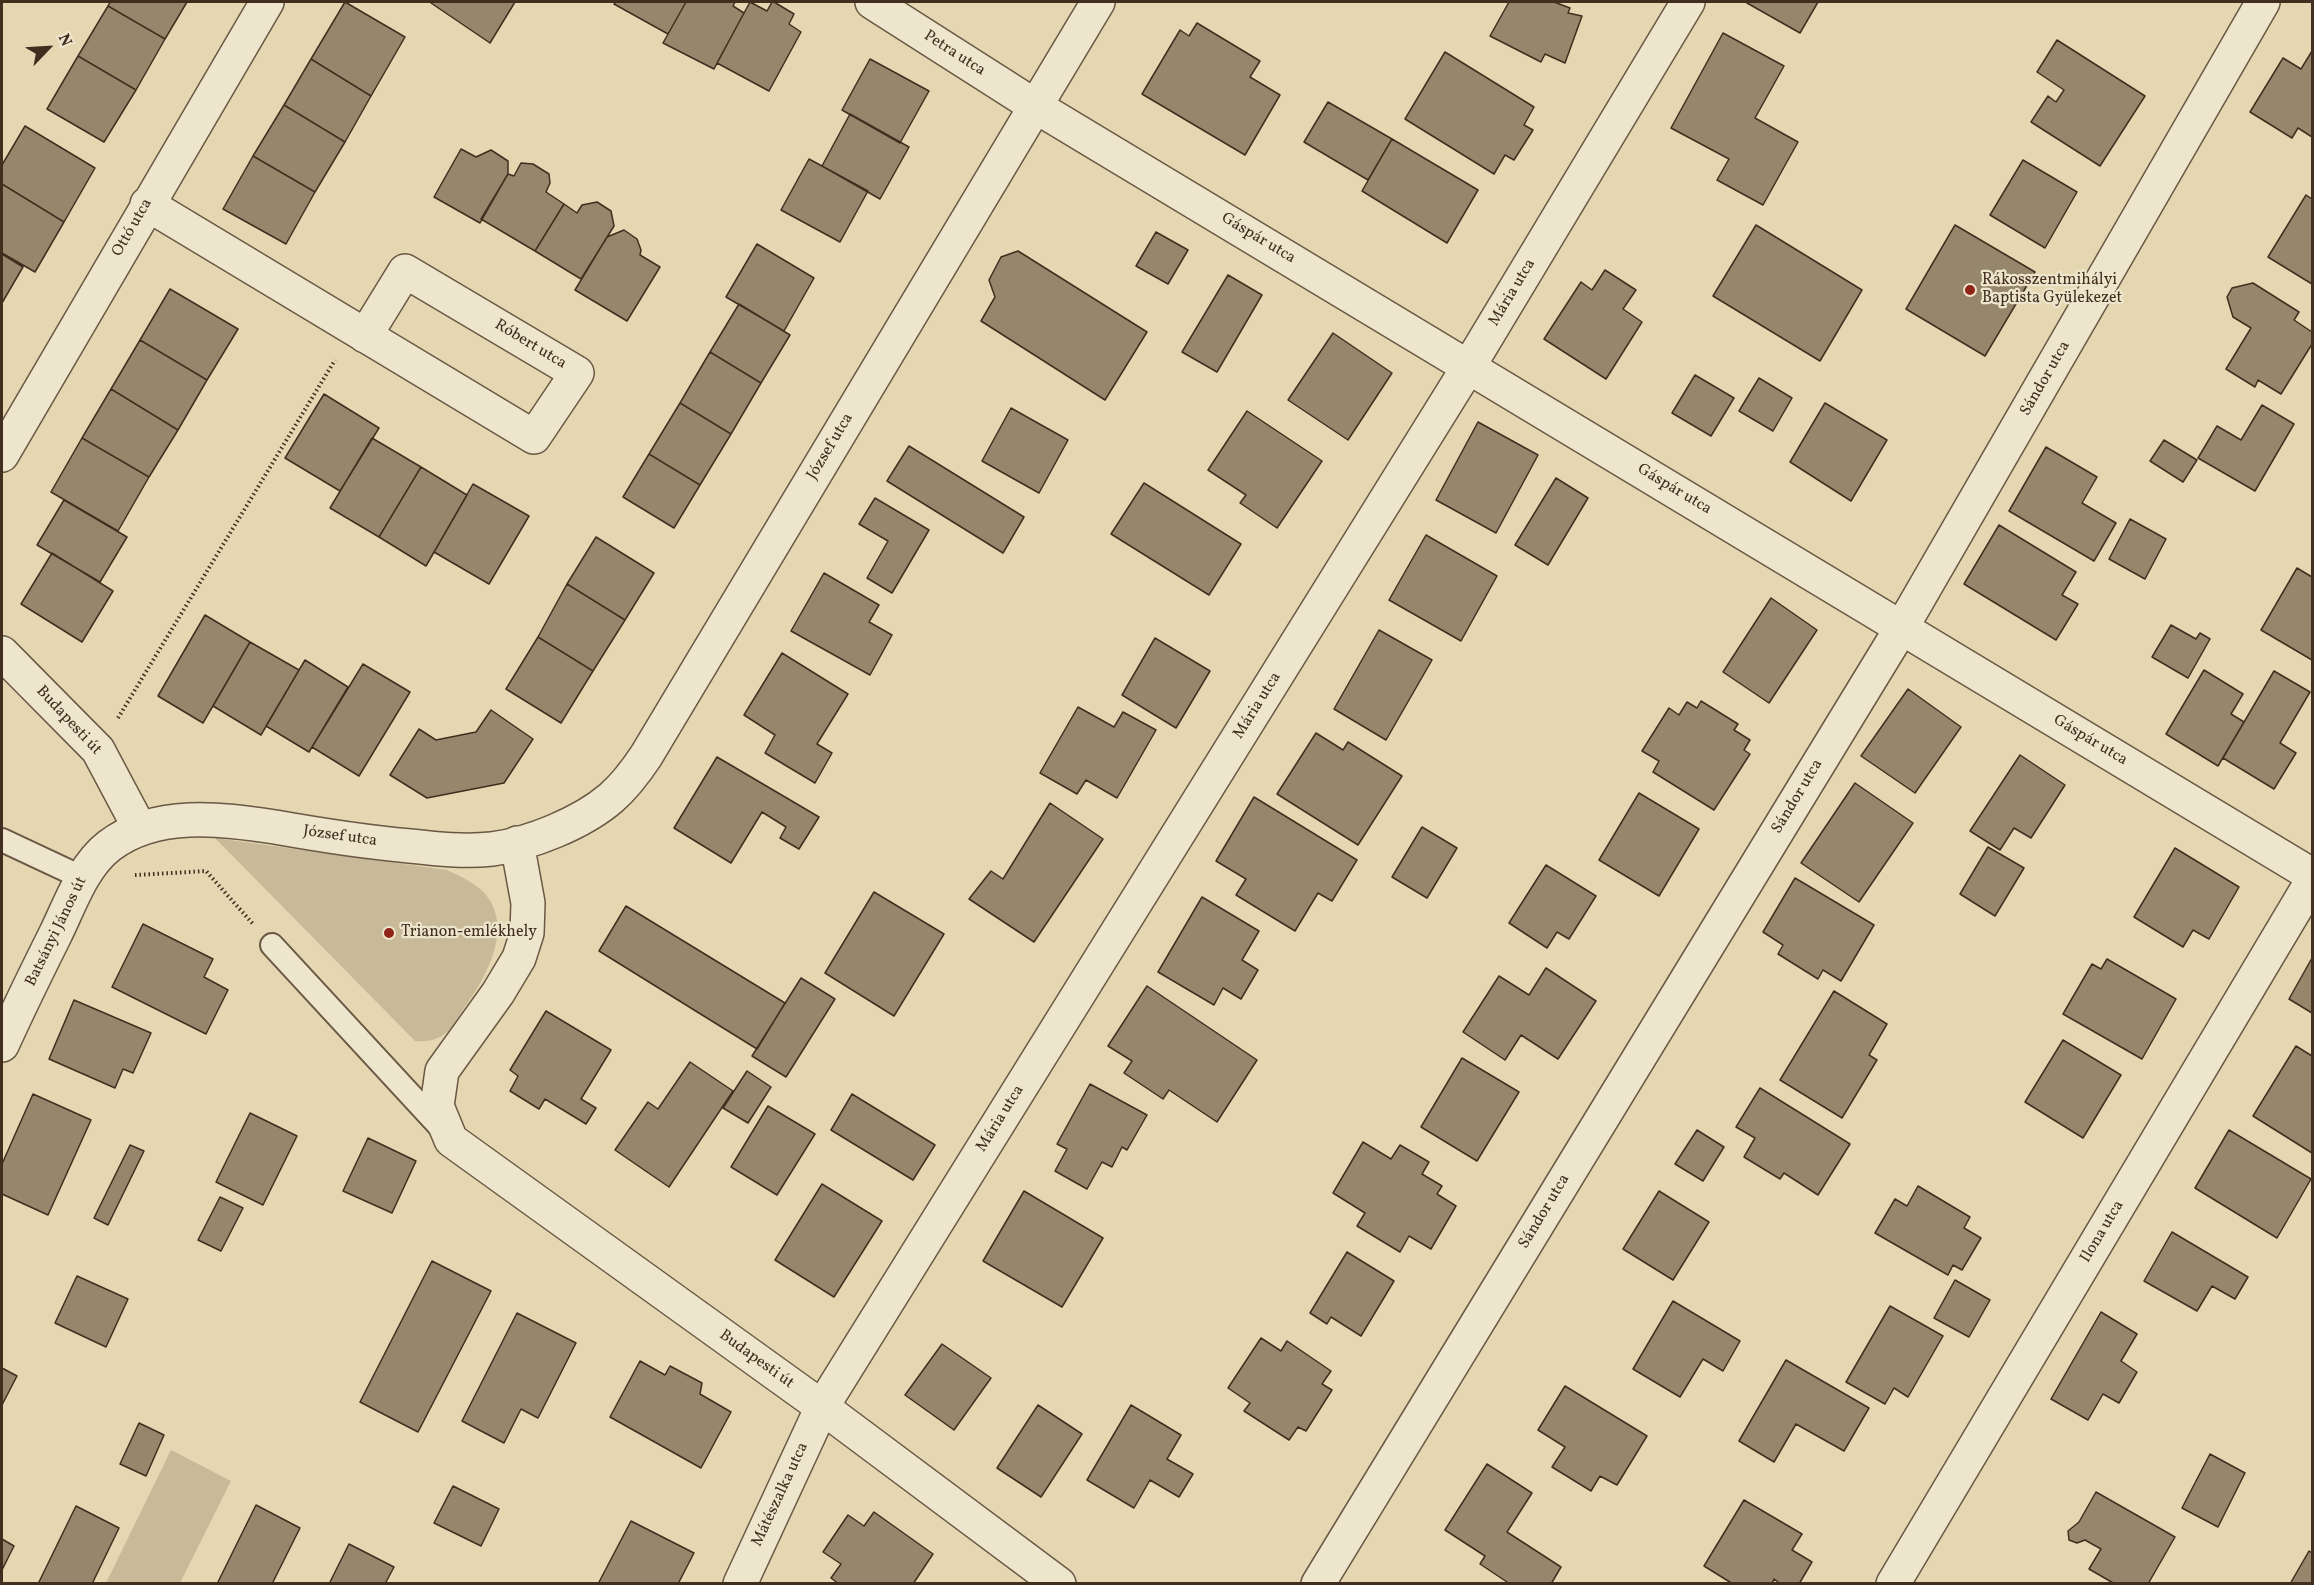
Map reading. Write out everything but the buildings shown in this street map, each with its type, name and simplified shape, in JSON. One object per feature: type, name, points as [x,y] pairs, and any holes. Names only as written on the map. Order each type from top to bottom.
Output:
[{"type":"street","name":"Ottó utca","points":[[2,456],[147,204],[267,2]]},
{"type":"street","name":"Petra utca","points":[[872,2],[1035,106]]},
{"type":"street","name":"József utca","points":[[152,826],[202,820],[240,822],[368,842],[433,849],[492,849],[549,833],[593,811],[612,798],[629,780],[646,756],[1098,2]]},
{"type":"street","name":"Mária utca","points":[[822,1407],[1469,366],[1688,2]]},
{"type":"street","name":"Sándor utca","points":[[1318,1584],[1902,627],[2263,2]]},
{"type":"street","name":"Gáspár utca","points":[[1035,106],[2313,875]]},
{"type":"street","name":"Róbert utca","points":[[147,204],[534,437],[577,373],[405,271],[360,332]]},
{"type":"street","name":"Budapesti út","points":[[2,653],[98,750],[152,826]]},
{"type":"street","name":"Batsányi János út","points":[[2,1045],[83,878],[108,847],[152,826]]},
{"type":"street","points":[[452,1140],[437,1106],[442,1071],[498,993],[519,958],[527,933],[528,903],[517,843]]},
{"type":"street","name":"Ilona utca","points":[[1893,1584],[2313,881]]},
{"type":"street","name":"Budapesti út","points":[[452,1140],[822,1407],[1059,1584]]},
{"type":"street","name":"Mátészalka utca","points":[[740,1584],[822,1407]]},
{"type":"lane","points":[[2,840],[83,878]]},
{"type":"lane","points":[[272,945],[452,1140]]},
{"type":"path","points":[[98,750],[360,332]]},
{"type":"path","points":[[83,878],[206,871],[272,945]]},
{"type":"shaded area","points":[[215,838],[447,870],[481,890],[489,899],[495,913],[496,943],[486,972],[451,1028],[435,1039],[415,1041]]},
{"type":"shaded area","points":[[171,1450],[231,1481],[180,1583],[106,1583]]},
{"type":"place","name":"Rákosszentmihályi Baptista Gyülekezet","points":[[1970,290]]},
{"type":"place","name":"Trianon-emlékhely","points":[[389,933]]}]
